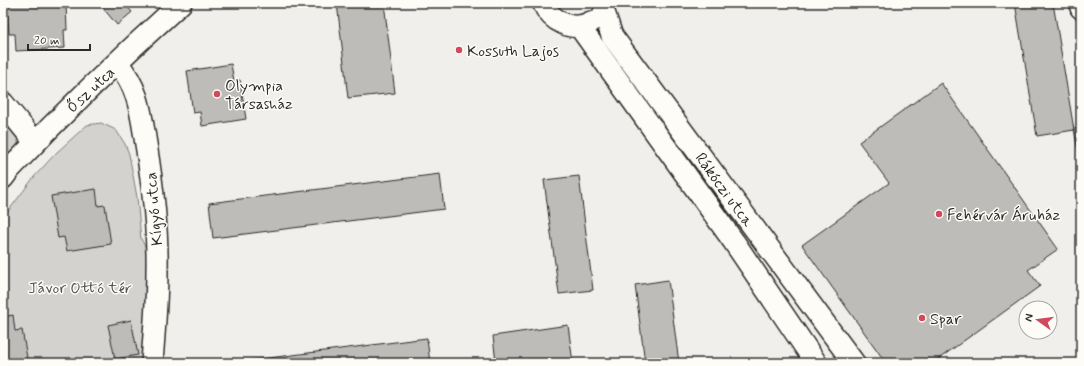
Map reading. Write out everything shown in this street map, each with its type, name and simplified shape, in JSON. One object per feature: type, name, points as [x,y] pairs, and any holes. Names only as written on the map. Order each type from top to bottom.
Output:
[{"type":"street","name":"Ősz utca","points":[[3,178],[35,142],[154,27],[181,3]]},
{"type":"street","points":[[543,3],[546,11],[555,20],[567,25],[579,26]]},
{"type":"street","points":[[1080,3],[1081,8]]},
{"type":"street","name":"Rákóczi utca","points":[[607,7],[597,19],[589,24],[579,26],[734,242],[816,363]]},
{"type":"street","name":"Rákóczi utca","points":[[607,7],[612,36],[854,363]]},
{"type":"street","name":"Kígyó utca","points":[[117,63],[126,73],[136,92],[141,115],[154,202],[157,270],[152,363]]},
{"type":"street","points":[[3,103],[35,142]]},
{"type":"green space","points":[[3,120],[18,140],[18,149],[3,164]]},
{"type":"green space","name":"Jávor Ottó tér","points":[[101,123],[116,130],[125,144],[129,154],[137,197],[141,239],[157,268],[152,363],[3,363],[3,218],[34,177],[56,153],[87,125]]},
{"type":"building","points":[[7,3],[66,4],[67,30],[64,30],[65,48],[16,51],[15,34],[9,34]]},
{"type":"building","points":[[109,3],[124,3],[132,12],[117,25],[103,8]]},
{"type":"building","points":[[337,3],[384,3],[395,93],[348,98]]},
{"type":"building","points":[[391,3],[405,3],[398,6]]},
{"type":"building","points":[[1015,3],[1053,3],[1074,130],[1037,136]]},
{"type":"building","name":"Olympia Társasház","points":[[231,64],[234,81],[240,80],[246,119],[202,126],[200,112],[193,113],[187,71]]},
{"type":"building","name":"Fehérvár Áruház","points":[[941,83],[1058,249],[1028,270],[1040,286],[1021,300],[1018,300],[1018,302],[933,363],[886,363],[802,245],[889,183],[859,142]]},
{"type":"building","points":[[1081,128],[1081,162],[1080,162],[1074,129]]},
{"type":"building","points":[[440,174],[444,209],[213,238],[209,203]]},
{"type":"building","points":[[579,176],[593,290],[559,294],[544,180]]},
{"type":"building","points":[[96,189],[98,206],[105,205],[111,244],[67,251],[64,237],[58,238],[51,196]]},
{"type":"building","points":[[668,280],[679,363],[645,363],[635,285]]},
{"type":"building","points":[[13,315],[15,331],[22,330],[28,363],[3,363],[3,317]]},
{"type":"building","points":[[131,320],[138,355],[115,359],[108,325]]},
{"type":"building","points":[[568,325],[573,363],[496,363],[493,336]]},
{"type":"building","points":[[427,338],[430,363],[229,363]]},
{"type":"place","name":"Kossuth Lajos","points":[[459,50]]},
{"type":"place","name":"Olympia Társasház","points":[[217,94]]},
{"type":"place","name":"Fehérvár Áruház","points":[[939,214]]},
{"type":"place","name":"Spar","points":[[922,318]]}]
